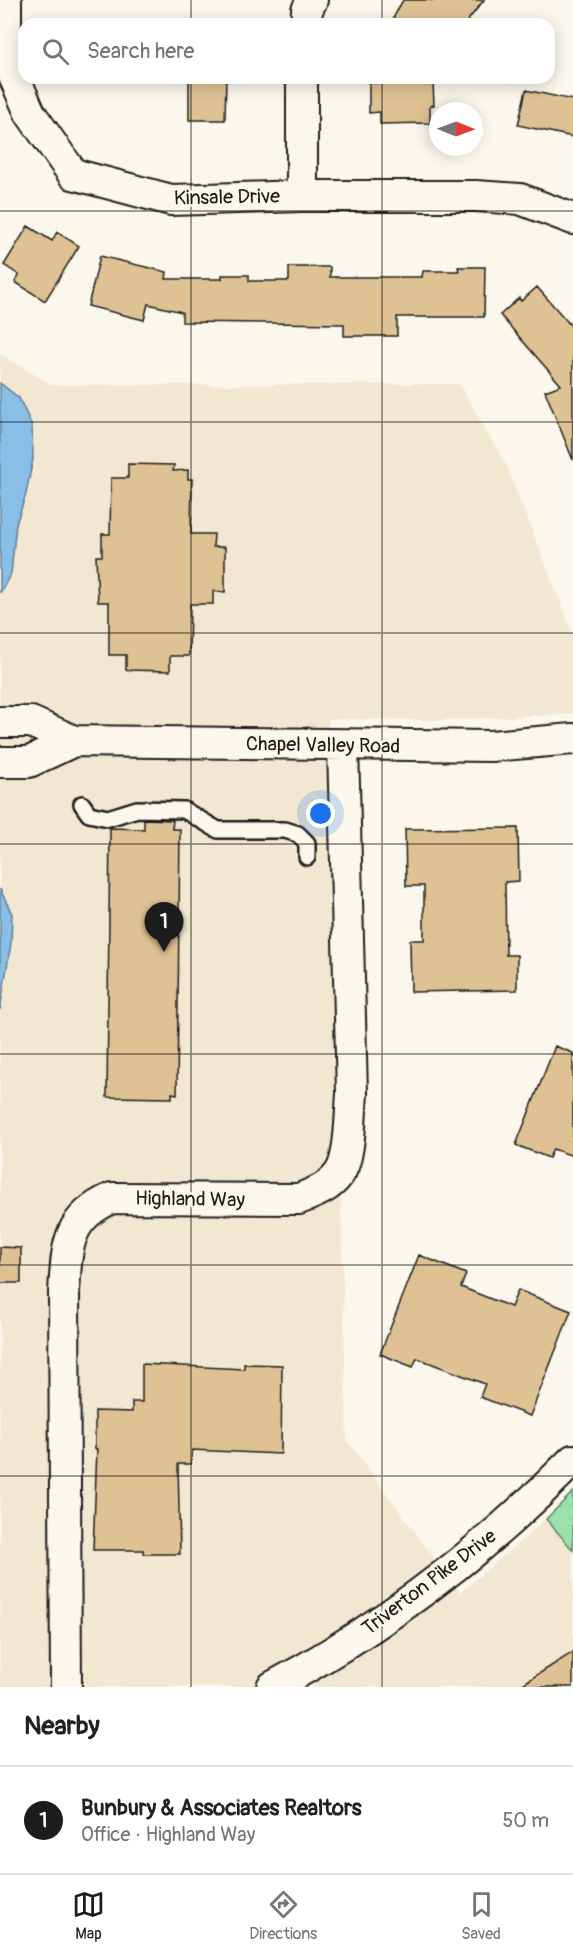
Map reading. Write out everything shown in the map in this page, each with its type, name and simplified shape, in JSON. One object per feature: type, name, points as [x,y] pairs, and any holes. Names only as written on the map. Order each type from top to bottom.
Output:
[{"type":"street","name":"Kinsale Drive","points":[[6,0],[6,58],[30,113],[73,174],[171,200],[302,196],[475,196],[520,200],[573,219]]},
{"type":"street","points":[[306,18],[307,10],[312,0]]},
{"type":"street","points":[[302,84],[302,196]]},
{"type":"street","name":"Chapel Valley Road","points":[[0,722],[31,722],[74,741],[491,746],[573,740]]},
{"type":"street","name":"Chapel Valley Road","points":[[0,762],[29,762],[74,741]]},
{"type":"street","name":"Highland Way","points":[[66,1687],[64,1292],[72,1233],[81,1216],[92,1206],[112,1198],[298,1199],[324,1189],[340,1173],[348,1140],[352,1094],[343,746]]},
{"type":"street","name":"Triverton Pike Drive","points":[[272,1687],[318,1662],[387,1618],[456,1566],[546,1488],[573,1460]]},
{"type":"lane","points":[[82,804],[89,814],[108,818],[137,809],[184,810],[218,830],[285,830],[298,834],[307,843],[307,856]]},
{"type":"shaded area","points":[[0,354],[52,385],[459,384],[506,465],[573,634],[573,714],[444,720],[328,719],[334,989],[334,1159],[341,1202],[347,1440],[460,1593],[546,1519],[573,1492],[573,1687],[0,1687],[0,593],[11,573],[16,524],[26,494],[33,459],[32,426],[19,398],[0,383]]},
{"type":"green space","points":[[573,1492],[573,1550],[546,1519]]},
{"type":"water","points":[[0,383],[19,398],[32,426],[33,459],[26,494],[16,524],[11,573],[0,593]]},
{"type":"water","points":[[0,889],[12,914],[11,943],[0,1010]]},
{"type":"building","points":[[403,0],[484,0],[470,18],[393,18]]},
{"type":"building","points":[[189,84],[226,84],[225,120],[189,120]]},
{"type":"building","points":[[369,84],[433,84],[434,102],[429,102],[429,123],[380,124],[380,112],[369,113]]},
{"type":"building","points":[[526,90],[573,100],[573,137],[518,125]]},
{"type":"building","points":[[28,226],[52,241],[57,232],[79,246],[45,301],[15,282],[19,275],[4,265]]},
{"type":"building","points":[[100,256],[167,272],[166,279],[222,279],[222,275],[249,275],[249,281],[289,281],[289,267],[330,267],[330,277],[422,277],[423,271],[459,271],[458,267],[485,267],[484,317],[397,317],[397,336],[344,336],[344,324],[182,322],[182,312],[148,304],[144,320],[88,306]]},
{"type":"building","points":[[537,287],[573,328],[573,460],[545,391],[561,385],[500,315],[519,298],[521,301]]},
{"type":"building","points":[[128,464],[174,465],[173,471],[188,470],[188,479],[192,479],[191,534],[214,534],[213,547],[225,547],[225,592],[213,591],[213,604],[190,604],[189,656],[170,656],[170,671],[126,670],[126,655],[109,655],[109,602],[98,602],[96,556],[102,556],[102,534],[110,534],[111,478],[128,478]]},
{"type":"building","points":[[144,819],[173,820],[172,829],[180,829],[177,1094],[172,1093],[172,1098],[107,1097],[110,828],[144,829]]},
{"type":"building","points":[[518,828],[519,881],[505,882],[506,955],[517,955],[517,990],[411,992],[410,940],[424,940],[424,886],[406,886],[405,829]]},
{"type":"building","points":[[555,1046],[573,1053],[573,1156],[553,1149],[549,1158],[516,1145]]},
{"type":"building","points":[[0,1247],[21,1248],[21,1283],[0,1283]]},
{"type":"building","points":[[419,1255],[466,1274],[461,1287],[511,1307],[518,1290],[571,1311],[530,1416],[480,1397],[485,1384],[417,1358],[413,1367],[380,1354]]},
{"type":"building","points":[[142,1364],[244,1369],[244,1364],[282,1365],[281,1454],[192,1450],[191,1464],[178,1464],[180,1554],[143,1554],[143,1550],[93,1550],[97,1449],[95,1449],[95,1411],[132,1412],[132,1402],[142,1402]]},
{"type":"building","points":[[573,1652],[573,1687],[518,1687]]},
{"type":"place","name":"Bunbury & Associates Realtors","points":[[164,952]]}]
